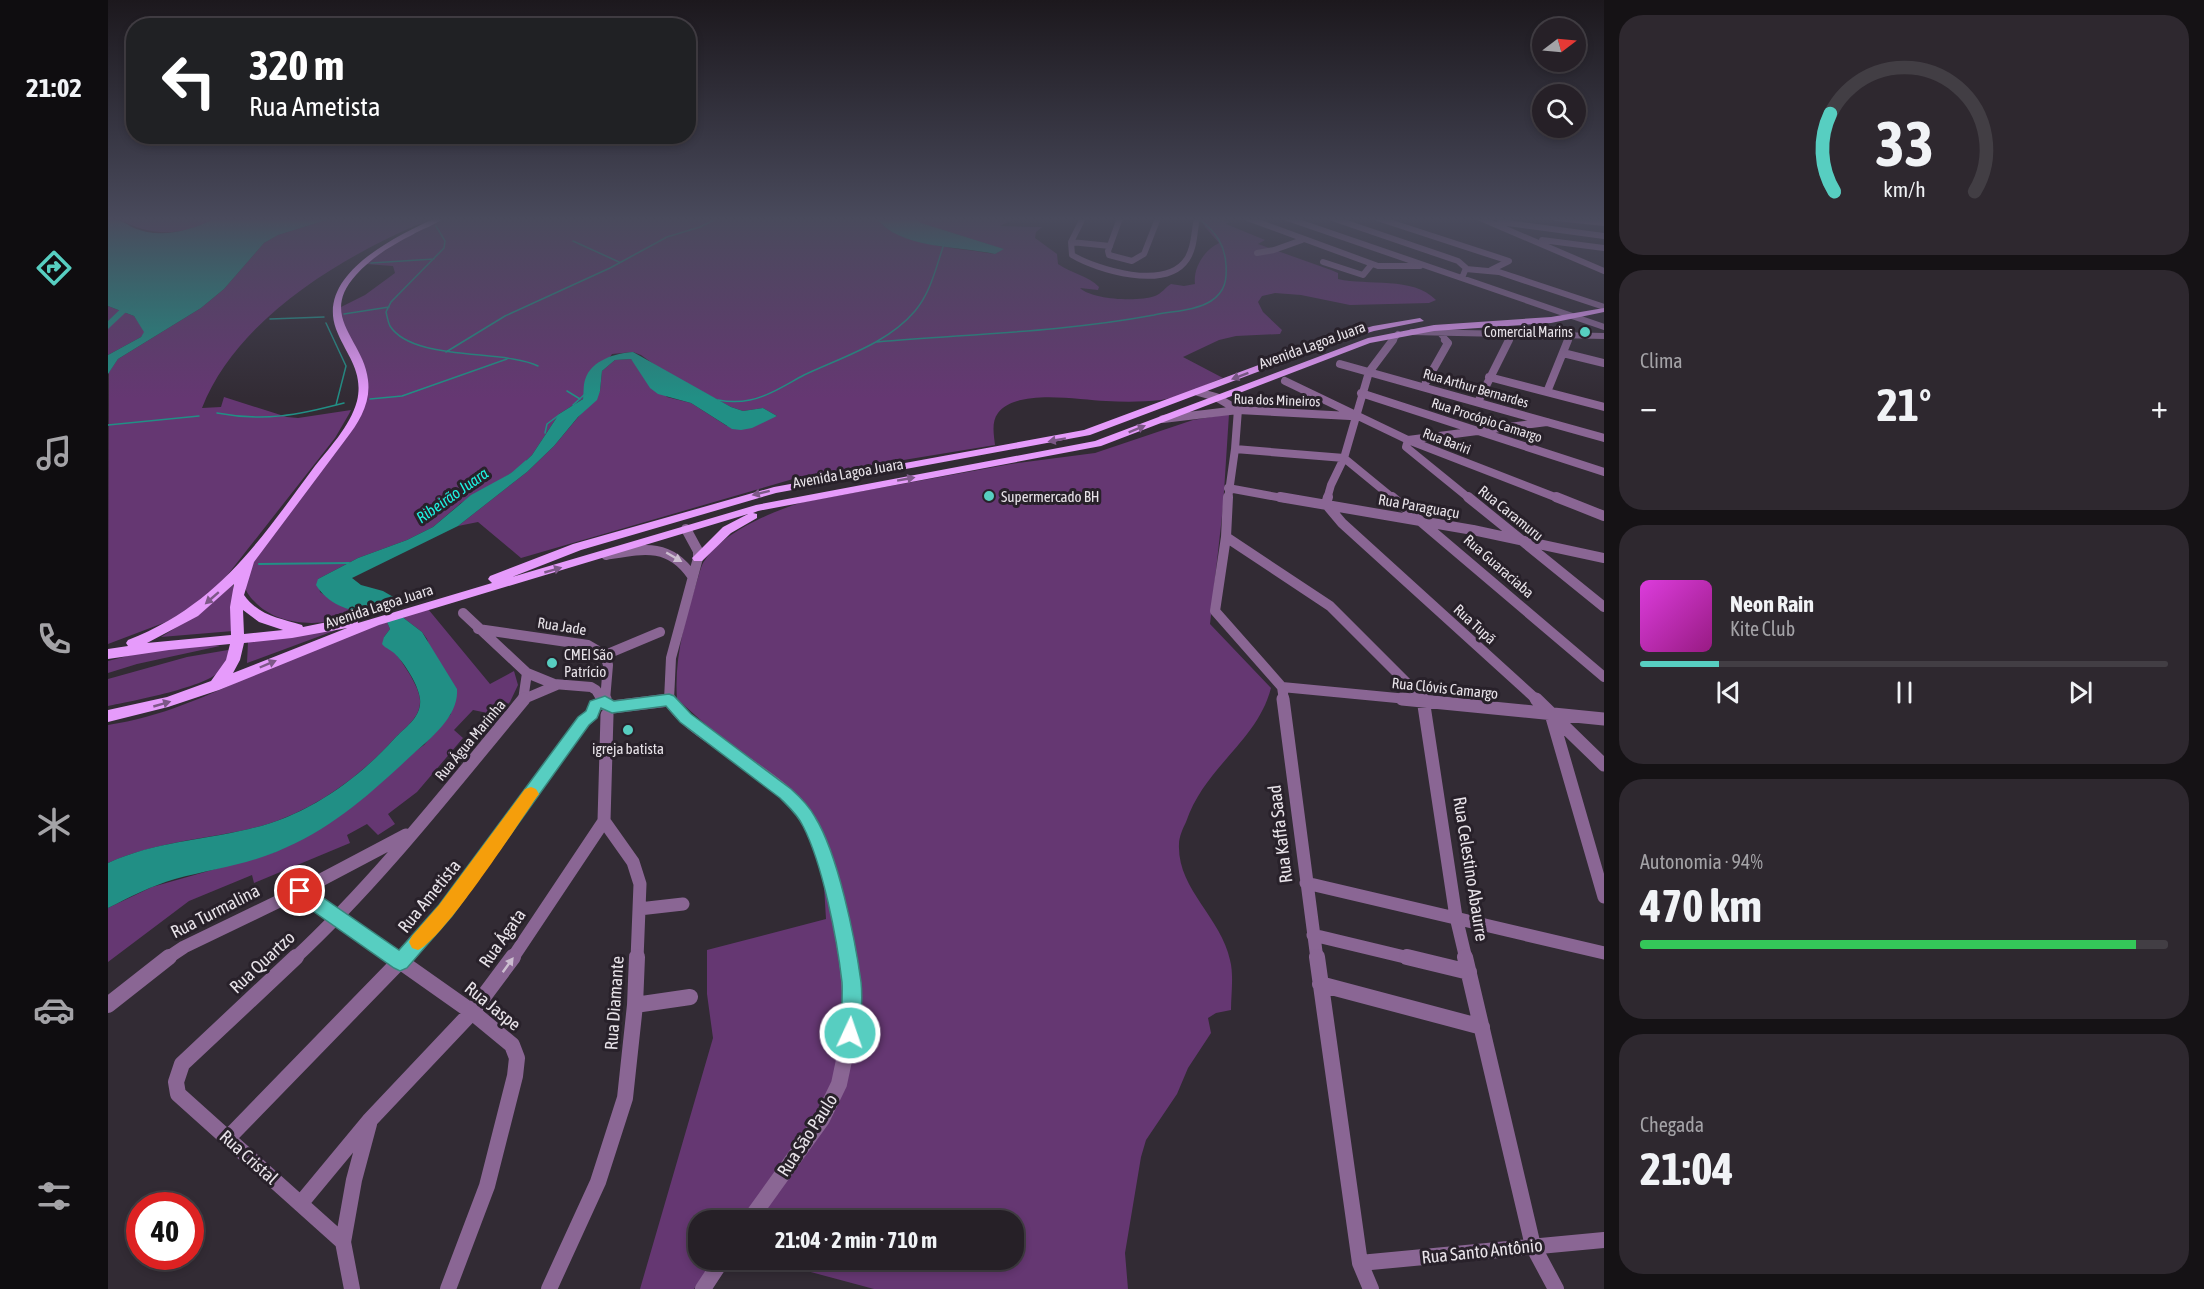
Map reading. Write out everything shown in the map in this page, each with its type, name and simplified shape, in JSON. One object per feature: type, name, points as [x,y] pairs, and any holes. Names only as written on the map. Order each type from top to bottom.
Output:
[{"type":"main road","points":[[108,653],[165,629],[201,607],[219,592],[251,555],[355,418],[363,390],[362,367],[337,318],[338,296],[349,278]]},
{"type":"main road","name":"Avenida Lagoa Juara","points":[[418,606],[577,547],[774,490],[1086,434],[1330,341],[1372,330],[1428,320],[1555,310],[1604,302]]},
{"type":"main road","points":[[1587,304],[1604,309]]},
{"type":"main road","name":"Avenida Lagoa Juara","points":[[108,716],[147,708],[214,686],[373,620],[606,555],[780,502],[1096,444],[1345,348],[1398,334],[1530,322],[1604,309]]},
{"type":"main road","points":[[873,485],[862,483],[861,477],[897,467]]},
{"type":"main road","points":[[698,558],[727,530],[780,502]]},
{"type":"main road","points":[[661,522],[686,529]]},
{"type":"main road","points":[[214,686],[233,663],[238,646],[238,595],[251,555]]},
{"type":"main road","points":[[238,595],[246,607],[266,621],[311,630]]},
{"type":"main road","name":"Avenida Lagoa Juara","points":[[108,653],[154,645],[311,630],[373,620]]},
{"type":"main road","points":[[198,641],[225,648],[233,663]]},
{"type":"street","points":[[1438,331],[1511,335],[1604,336],[1604,328],[1462,278]]},
{"type":"street","points":[[1514,278],[1587,304]]},
{"type":"street","points":[[1426,382],[1448,345],[1448,341],[1438,331]]},
{"type":"street","points":[[1326,504],[1331,485],[1344,458],[1361,393],[1370,370],[1398,334]]},
{"type":"street","points":[[1479,399],[1511,335]]},
{"type":"street","points":[[1547,392],[1570,335]]},
{"type":"street","points":[[1563,353],[1604,363]]},
{"type":"street","name":"Rua Arthur Bernardes","points":[[1340,364],[1426,382],[1547,422],[1604,438]]},
{"type":"street","name":"Rua Arthur Bernardes","points":[[1370,370],[1604,432]]},
{"type":"street","points":[[1489,378],[1604,407]]},
{"type":"street","name":"Rua Bariri","points":[[1285,381],[1408,440],[1604,516]]},
{"type":"street","points":[[1198,392],[1216,398],[1238,411]]},
{"type":"street","name":"Rua Procópio Camargo","points":[[1361,393],[1604,472]]},
{"type":"street","points":[[1239,396],[1235,449],[1228,488],[1226,537],[1215,611],[1282,687]]},
{"type":"street","name":"Rua dos Mineiros","points":[[1162,419],[1238,411],[1356,417]]},
{"type":"street","points":[[1408,440],[1547,422]]},
{"type":"street","name":"Rua Caramuru","points":[[1408,440],[1406,447],[1604,607]]},
{"type":"street","points":[[1235,449],[1344,458]]},
{"type":"street","name":"Rua Guaraciaba","points":[[1344,458],[1357,466],[1427,524],[1604,677]]},
{"type":"street","name":"Rua Paraguaçu","points":[[1228,488],[1519,539],[1604,558]]},
{"type":"street","name":"Rua Tupã","points":[[1326,504],[1342,523],[1551,713],[1604,765]]},
{"type":"street","points":[[607,706],[669,700],[670,658],[698,558],[698,551],[686,529]]},
{"type":"street","points":[[1226,537],[1330,606],[1425,701]]},
{"type":"street","points":[[606,555],[641,550],[661,550],[682,561],[692,576]]},
{"type":"street","points":[[463,613],[527,673],[557,685],[588,685],[600,680],[608,671]]},
{"type":"street","name":"Rua Jade","points":[[478,629],[588,645],[605,655]]},
{"type":"street","points":[[604,821],[608,671],[605,655],[660,632]]},
{"type":"street","points":[[494,644],[511,634]]},
{"type":"street","name":"Rua Água Marinha","points":[[412,832],[524,699],[527,673]]},
{"type":"street","points":[[524,699],[557,685]]},
{"type":"street","points":[[588,685],[599,691],[607,706]]},
{"type":"street","name":"Rua Clóvis Camargo","points":[[1282,687],[1604,718]]},
{"type":"street","name":"Rua Kaffa Saad","points":[[1282,687],[1313,935],[1360,1263],[1371,1289]]},
{"type":"street","name":"Rua São Paulo","points":[[669,700],[685,718],[786,793],[810,823],[824,857],[842,926],[852,984],[852,1017],[841,1079],[828,1110],[757,1210]]},
{"type":"street","name":"Rua Celestino Abaurre","points":[[1425,701],[1456,916],[1533,1246],[1556,1289]]},
{"type":"street","name":"Rua Ametista","points":[[228,1138],[400,962],[446,910],[584,721],[592,714],[592,708],[607,706]]},
{"type":"street","points":[[1551,713],[1604,897]]},
{"type":"street","name":"Rua Diamante","points":[[549,1289],[598,1182],[625,1098],[635,1005],[640,884],[633,862],[604,821]]},
{"type":"street","name":"Rua Ágata","points":[[301,1203],[369,1121],[472,1012],[518,951],[604,821]]},
{"type":"street","name":"Rua Turmalina","points":[[108,1005],[159,963],[184,947],[300,891],[412,832]]},
{"type":"street","name":"Rua Quartzo","points":[[182,1064],[337,919],[412,832]]},
{"type":"street","points":[[1306,883],[1456,916],[1604,953]]},
{"type":"street","name":"Rua Jaspe","points":[[300,891],[472,1012],[512,1045],[517,1058],[516,1076],[487,1186],[448,1289]]},
{"type":"street","points":[[639,909],[683,904]]},
{"type":"street","points":[[1313,935],[1469,972]]},
{"type":"street","points":[[1320,984],[1482,1027]]},
{"type":"street","points":[[635,1005],[690,997]]},
{"type":"street","name":"Rua Cristal","points":[[182,1064],[175,1086],[178,1094],[343,1242]]},
{"type":"street","name":"Rua Ágata","points":[[343,1242],[354,1180],[369,1121]]},
{"type":"street","name":"Rua Santo Antônio","points":[[1360,1263],[1604,1240]]},
{"type":"street","points":[[343,1242],[352,1289]]},
{"type":"street","points":[[703,1289],[715,1270]]},
{"type":"shaded area","points":[[108,278],[233,278],[201,308],[118,359],[108,374],[108,355],[141,337],[144,332],[134,316],[108,306]]},
{"type":"shaded area","points":[[233,278],[319,278],[264,321],[239,348],[218,377],[202,408],[221,407],[224,397],[287,417],[298,418],[351,410],[335,438],[218,587],[189,609],[166,622],[108,644],[109,372],[118,359],[201,308]]},
{"type":"shaded area","points":[[388,278],[1086,278],[1099,287],[1098,290],[1080,288],[1086,292],[1127,299],[1155,296],[1171,284],[1184,286],[1195,284],[1195,278],[1338,278],[1403,285],[1426,292],[1436,300],[1429,303],[1350,305],[1301,295],[1275,293],[1262,296],[1258,302],[1263,312],[1282,330],[1280,334],[1236,336],[1219,340],[1183,357],[1223,378],[1184,394],[1161,400],[1140,401],[1049,397],[1019,400],[1007,405],[994,420],[995,445],[800,477],[521,558],[478,522],[458,526],[527,472],[554,446],[600,391],[602,371],[615,360],[631,359],[667,397],[691,403],[727,426],[777,416],[763,408],[743,411],[731,407],[663,371],[641,355],[633,352],[612,354],[583,399],[559,414],[532,455],[515,471],[461,503],[433,527],[407,540],[358,558],[318,579],[320,592],[334,602],[355,610],[379,611],[331,622],[297,622],[267,612],[248,594],[245,580],[249,567],[344,438],[366,391],[342,326],[339,308],[365,295]]},
{"type":"shaded area","points":[[108,306],[134,316],[145,332],[141,337],[108,355]]},
{"type":"shaded area","points":[[633,352],[731,407],[743,411],[763,408],[777,416],[752,428],[732,429],[691,403],[658,394],[650,388],[631,359],[615,360],[602,371],[597,400],[527,472],[458,526],[352,578],[361,585],[383,591],[402,602],[375,612],[356,611],[337,605],[322,593],[316,585],[318,579],[358,558],[407,540],[433,527],[471,495],[515,471],[532,455],[559,414],[583,399],[585,380],[593,367],[612,356]]},
{"type":"shaded area","points":[[1229,414],[1223,507],[1210,624],[1271,688],[1254,724],[1205,785],[1180,838],[1180,860],[1185,875],[1218,930],[1230,960],[1231,1010],[1216,1013],[1208,1018],[1211,1033],[1188,1068],[1177,1094],[1146,1140],[1141,1157],[1125,1253],[1128,1289],[874,1289],[803,1270],[1024,1270],[1024,1210],[688,1210],[688,1270],[708,1270],[694,1289],[640,1289],[713,1038],[707,994],[707,950],[826,919],[821,837],[800,798],[723,740],[677,699],[677,669],[681,639],[704,562],[713,550],[736,532],[764,517],[803,502],[1011,464],[1095,453],[1193,420]]},
{"type":"shaded area","points":[[233,585],[233,631],[161,637],[204,610]]},
{"type":"shaded area","points":[[428,609],[490,684],[514,671],[518,685],[510,702],[497,715],[473,710],[454,730],[463,738],[417,792],[388,814],[395,824],[378,835],[367,824],[347,835],[350,843],[254,883],[252,875],[189,901],[108,962],[108,908],[152,887],[275,852],[424,745],[451,714],[427,639],[422,632],[401,616]]},
{"type":"shaded area","points":[[401,616],[422,632],[457,689],[454,708],[435,734],[349,810],[315,833],[276,852],[252,860],[166,882],[108,908],[108,863],[144,850],[249,829],[290,816],[346,783],[379,754],[412,721],[420,705],[417,688],[407,669],[394,653],[382,644],[390,629],[387,622]]},
{"type":"shaded area","points":[[387,622],[390,629],[384,637],[415,685],[419,693],[420,706],[411,722],[363,770],[328,795],[290,816],[249,829],[143,850],[108,863],[108,725],[169,710],[314,647]]},
{"type":"shaded area","points":[[339,629],[247,663],[248,642]]},
{"type":"shaded area","points":[[208,645],[220,646],[137,664],[108,673],[108,661],[143,652]]},
{"type":"shaded area","points":[[228,650],[230,652],[222,669],[202,682],[151,697],[108,706],[108,679],[187,657]]},
{"type":"waterway","points":[[388,307],[414,278]]},
{"type":"waterway","points":[[447,351],[505,316],[588,278]]},
{"type":"waterway","name":"Ribeirão Juara","points":[[718,400],[742,401],[764,396],[878,341],[915,311],[921,304],[932,278]]},
{"type":"waterway","points":[[877,342],[1085,325],[1183,310],[1211,301],[1222,290],[1226,278]]},
{"type":"waterway","points":[[108,326],[136,299]]},
{"type":"waterway","points":[[344,314],[388,307]]},
{"type":"waterway","points":[[388,307],[386,312],[390,326],[402,337],[418,345],[447,351]]},
{"type":"waterway","points":[[270,319],[324,317]]},
{"type":"waterway","points":[[326,323],[346,366],[336,405]]},
{"type":"waterway","points":[[447,351],[523,361],[538,366]]},
{"type":"waterway","points":[[370,399],[402,396],[507,359]]},
{"type":"waterway","points":[[567,391],[580,399]]},
{"type":"waterway","name":"Ribeirão Juara","points":[[580,399],[585,394]]},
{"type":"waterway","name":"Ribeirão Juara","points":[[573,405],[580,399]]},
{"type":"waterway","points":[[336,405],[344,403]]},
{"type":"waterway","points":[[217,413],[250,417],[281,416],[336,405]]},
{"type":"waterway","name":"Ribeirão Juara","points":[[545,433],[547,424],[559,415]]},
{"type":"waterway","points":[[108,425],[199,416]]},
{"type":"waterway","name":"Ribeirão Juara","points":[[510,475],[526,461]]},
{"type":"waterway","points":[[259,564],[349,563]]},
{"type":"slow traffic","points":[[418,942],[446,910],[531,794]]},
{"type":"place","name":"Comercial Marins","points":[[1585,332]]},
{"type":"place","name":"Supermercado BH","points":[[989,496]]},
{"type":"place","name":"CMEI São Patrício","points":[[552,663]]},
{"type":"place","name":"igreja batista","points":[[628,730]]},
{"type":"route","points":[[300,891],[400,962],[446,910],[584,721],[592,714],[592,708],[595,705],[605,702],[612,707],[669,700],[685,718],[786,793],[810,823],[824,857],[842,926],[852,984],[850,1033]]}]
